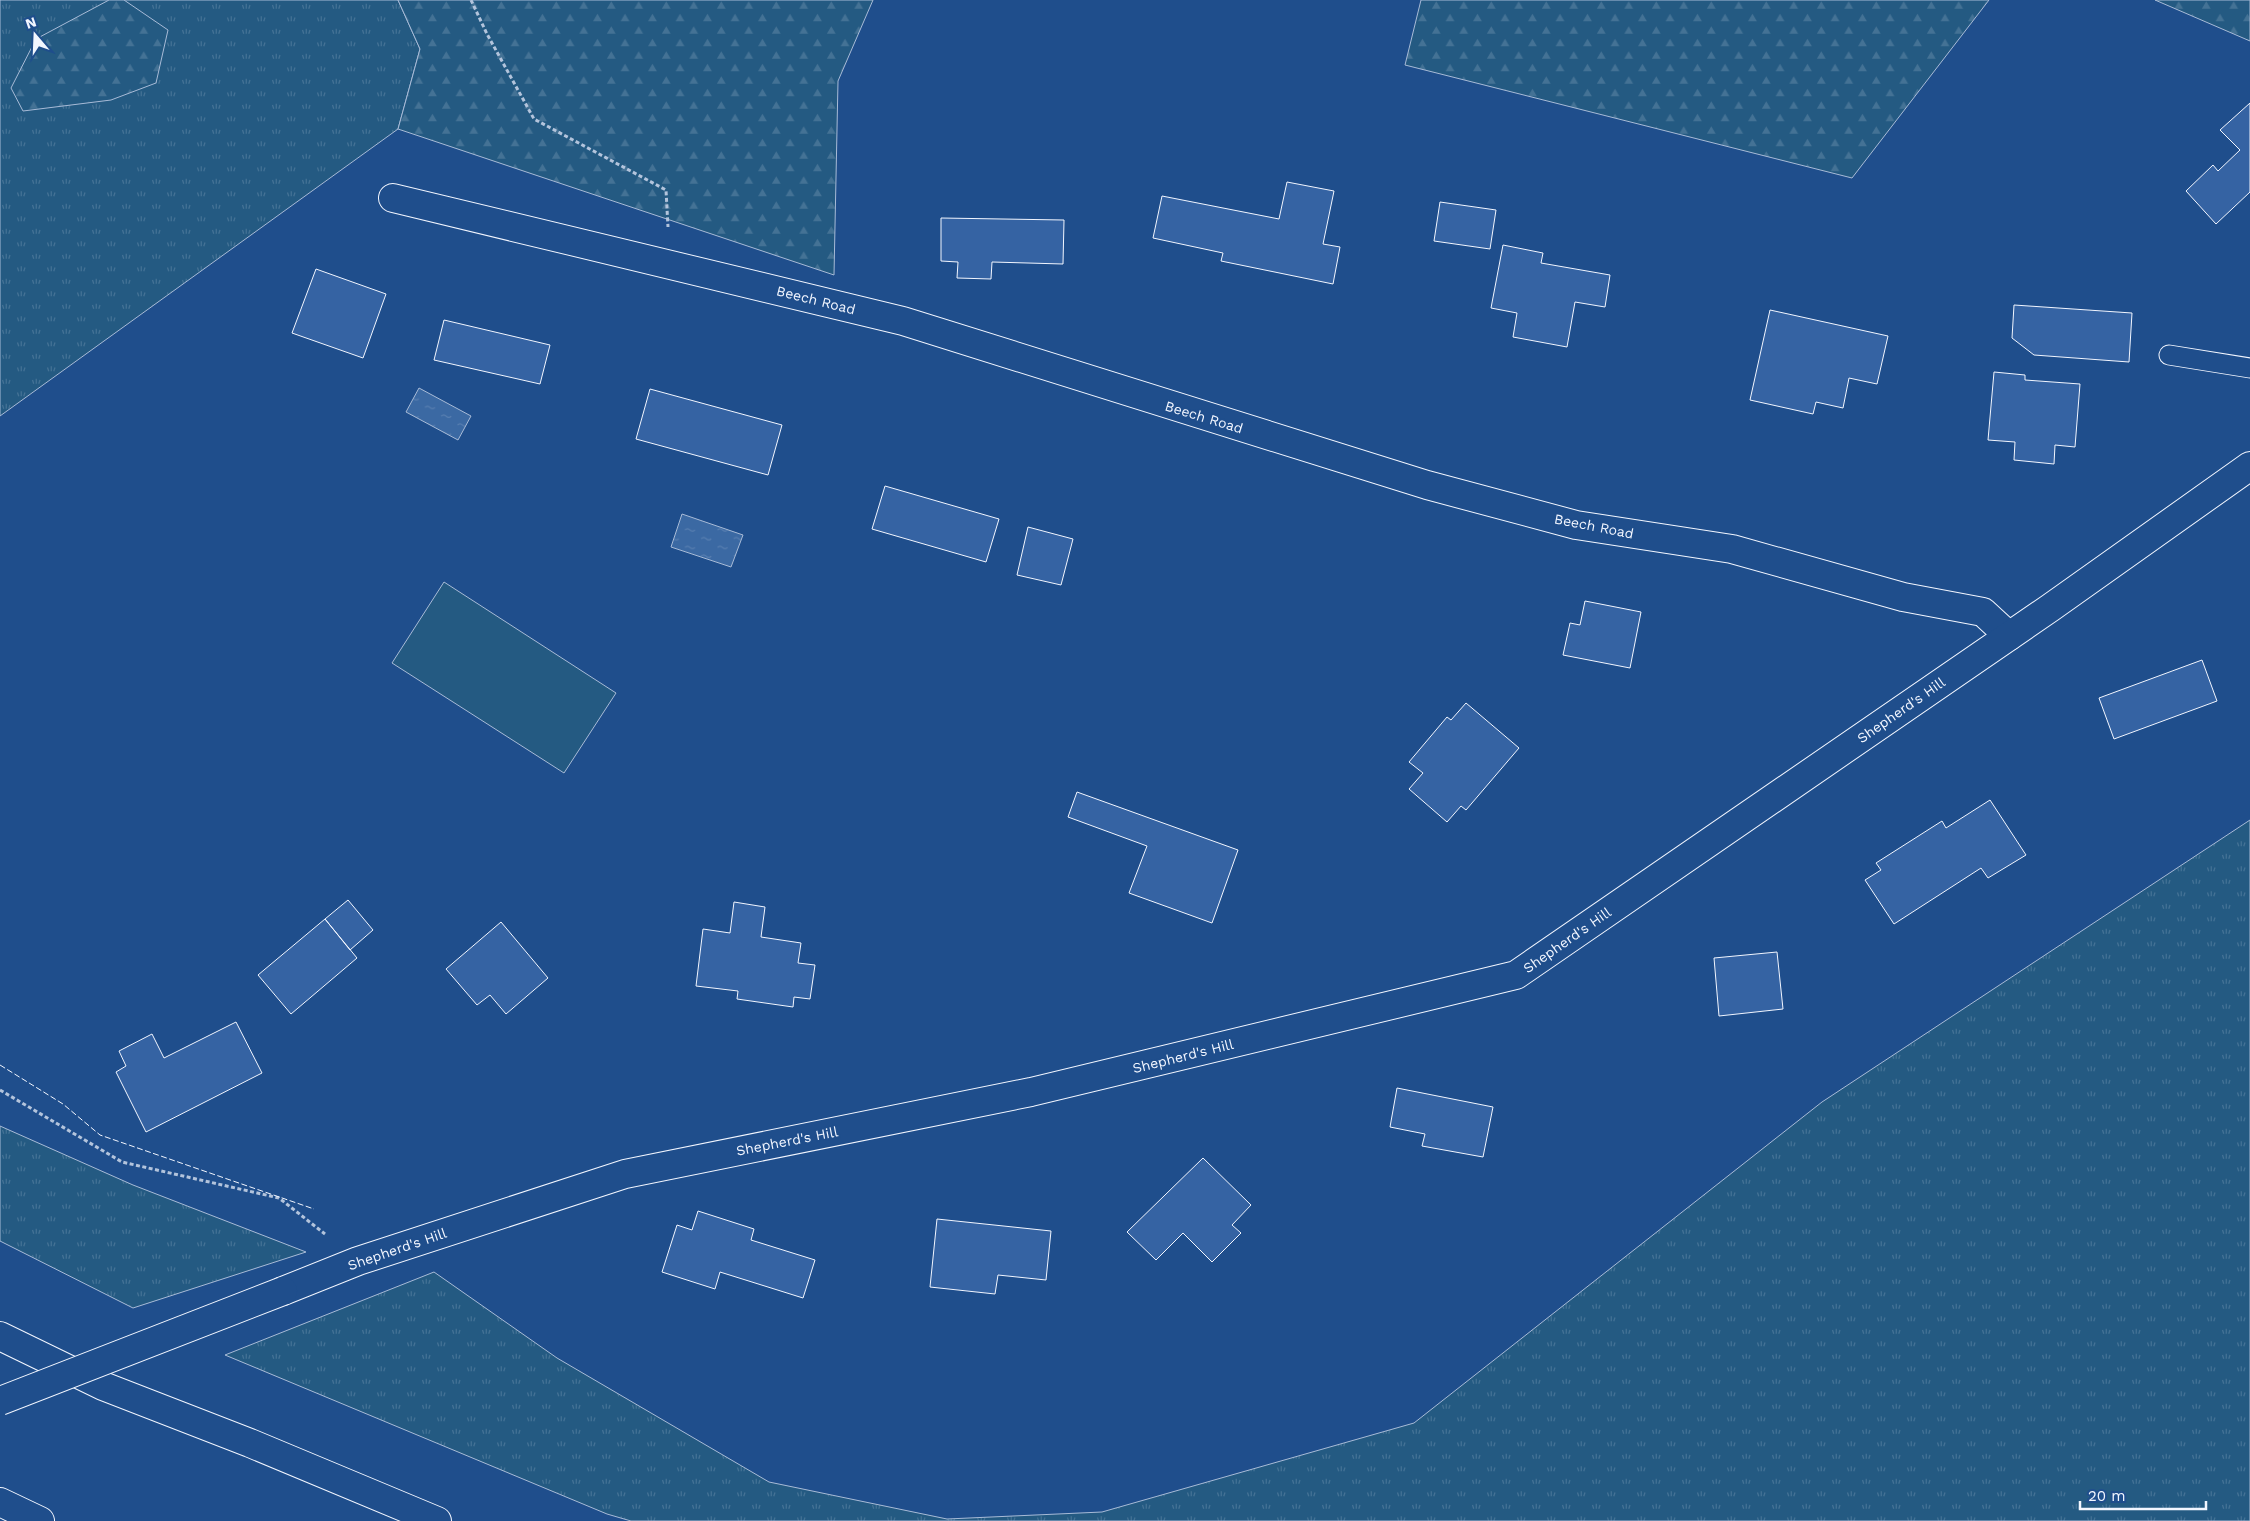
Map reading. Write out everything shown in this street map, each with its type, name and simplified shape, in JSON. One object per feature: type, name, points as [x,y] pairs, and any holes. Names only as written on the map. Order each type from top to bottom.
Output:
[{"type":"main road","name":"Beech Road","points":[[393,198],[903,321],[1148,399],[1473,498],[1576,524],[1732,549],[1903,597],[1983,612],[2009,636]]},
{"type":"main road","name":"Shepherd's Hill","points":[[0,1401],[358,1260],[625,1174],[1031,1092],[1516,975],[2009,636],[2250,466]]},
{"type":"main road","points":[[0,1336],[103,1386],[250,1443],[438,1521]]},
{"type":"main road","points":[[0,1502],[40,1521]]},
{"type":"lane","points":[[2169,355],[2250,368]]},
{"type":"path","points":[[471,0],[487,34],[534,119],[666,190],[670,265]]},
{"type":"path","points":[[0,1090],[122,1162],[279,1198],[358,1260]]},
{"type":"green space","points":[[0,0],[398,0],[420,49],[398,129],[0,416]]},
{"type":"green space","points":[[109,0],[124,0],[168,30],[156,83],[111,100],[23,111],[11,88],[36,39]]},
{"type":"green space","points":[[398,0],[873,0],[838,81],[834,275],[398,129],[420,49]]},
{"type":"green space","points":[[1421,0],[1989,0],[1852,178],[1405,65]]},
{"type":"green space","points":[[2155,0],[2250,0],[2250,41]]},
{"type":"green space","points":[[444,582],[616,693],[564,773],[392,663]]},
{"type":"green space","points":[[2250,820],[2250,1521],[631,1521],[607,1514],[225,1355],[434,1272],[557,1358],[769,1482],[947,1519],[1102,1512],[1414,1423],[1822,1102]]},
{"type":"green space","points":[[0,1126],[133,1185],[306,1252],[133,1308],[0,1241]]},
{"type":"water","points":[[419,388],[471,416],[458,440],[406,412]]},
{"type":"water","points":[[682,514],[743,535],[731,567],[671,547]]},
{"type":"building","points":[[2250,103],[2250,192],[2216,224],[2186,191],[2213,165],[2218,171],[2240,150],[2220,130]]},
{"type":"building","points":[[1287,182],[1334,191],[1323,244],[1340,247],[1333,284],[1221,261],[1223,253],[1153,238],[1162,196],[1279,219]]},
{"type":"building","points":[[1440,202],[1496,210],[1490,249],[1434,241]]},
{"type":"building","points":[[941,218],[1064,220],[1063,264],[992,262],[991,279],[957,278],[958,262],[941,261]]},
{"type":"building","points":[[1503,245],[1543,253],[1541,263],[1610,275],[1605,307],[1575,302],[1567,347],[1513,337],[1517,313],[1491,308]]},
{"type":"building","points":[[316,269],[386,294],[363,358],[292,333]]},
{"type":"building","points":[[2014,305],[2132,313],[2129,362],[2034,355],[2012,338]]},
{"type":"building","points":[[1770,310],[1888,336],[1877,384],[1849,378],[1843,408],[1816,402],[1813,414],[1750,400]]},
{"type":"building","points":[[444,320],[550,345],[540,384],[434,360]]},
{"type":"building","points":[[1994,372],[2025,375],[2025,380],[2080,384],[2075,447],[2055,445],[2054,464],[2014,460],[2015,442],[1988,440]]},
{"type":"building","points":[[650,389],[782,425],[768,475],[636,439]]},
{"type":"building","points":[[885,486],[999,519],[986,562],[872,529]]},
{"type":"building","points":[[1028,527],[1073,539],[1061,585],[1017,575]]},
{"type":"building","points":[[1585,601],[1641,612],[1630,668],[1563,655],[1570,623],[1580,625]]},
{"type":"building","points":[[2202,660],[2217,701],[2114,739],[2099,698]]},
{"type":"building","points":[[1466,703],[1519,748],[1466,810],[1461,806],[1447,822],[1409,789],[1423,773],[1409,762],[1447,717],[1451,720]]},
{"type":"building","points":[[1077,792],[1238,850],[1212,923],[1129,893],[1147,846],[1068,817]]},
{"type":"building","points":[[1990,800],[2026,855],[1988,878],[1981,868],[1894,924],[1865,880],[1881,870],[1876,863],[1942,821],[1946,828]]},
{"type":"building","points":[[348,900],[373,930],[350,950],[325,919]]},
{"type":"building","points":[[734,902],[765,907],[761,937],[801,943],[798,963],[815,965],[810,999],[794,997],[793,1007],[737,999],[738,991],[696,986],[703,929],[730,933]]},
{"type":"building","points":[[325,919],[357,958],[291,1014],[258,975]]},
{"type":"building","points":[[501,922],[548,978],[506,1014],[490,995],[477,1005],[446,969]]},
{"type":"building","points":[[1777,952],[1783,1009],[1719,1016],[1714,958]]},
{"type":"building","points":[[236,1022],[262,1073],[146,1132],[116,1072],[126,1066],[119,1051],[152,1034],[164,1058]]},
{"type":"building","points":[[1397,1088],[1493,1107],[1483,1157],[1422,1146],[1425,1134],[1390,1127]]},
{"type":"building","points":[[1203,1158],[1251,1205],[1232,1225],[1241,1233],[1212,1262],[1183,1233],[1156,1260],[1127,1232]]},
{"type":"building","points":[[698,1211],[754,1229],[751,1240],[815,1260],[803,1298],[720,1272],[715,1289],[662,1272],[677,1225],[692,1230]]},
{"type":"building","points":[[937,1219],[1051,1231],[1046,1280],[998,1275],[995,1294],[930,1287]]},
{"type":"fence","points":[[0,1065],[63,1104],[100,1135],[314,1209]]}]
